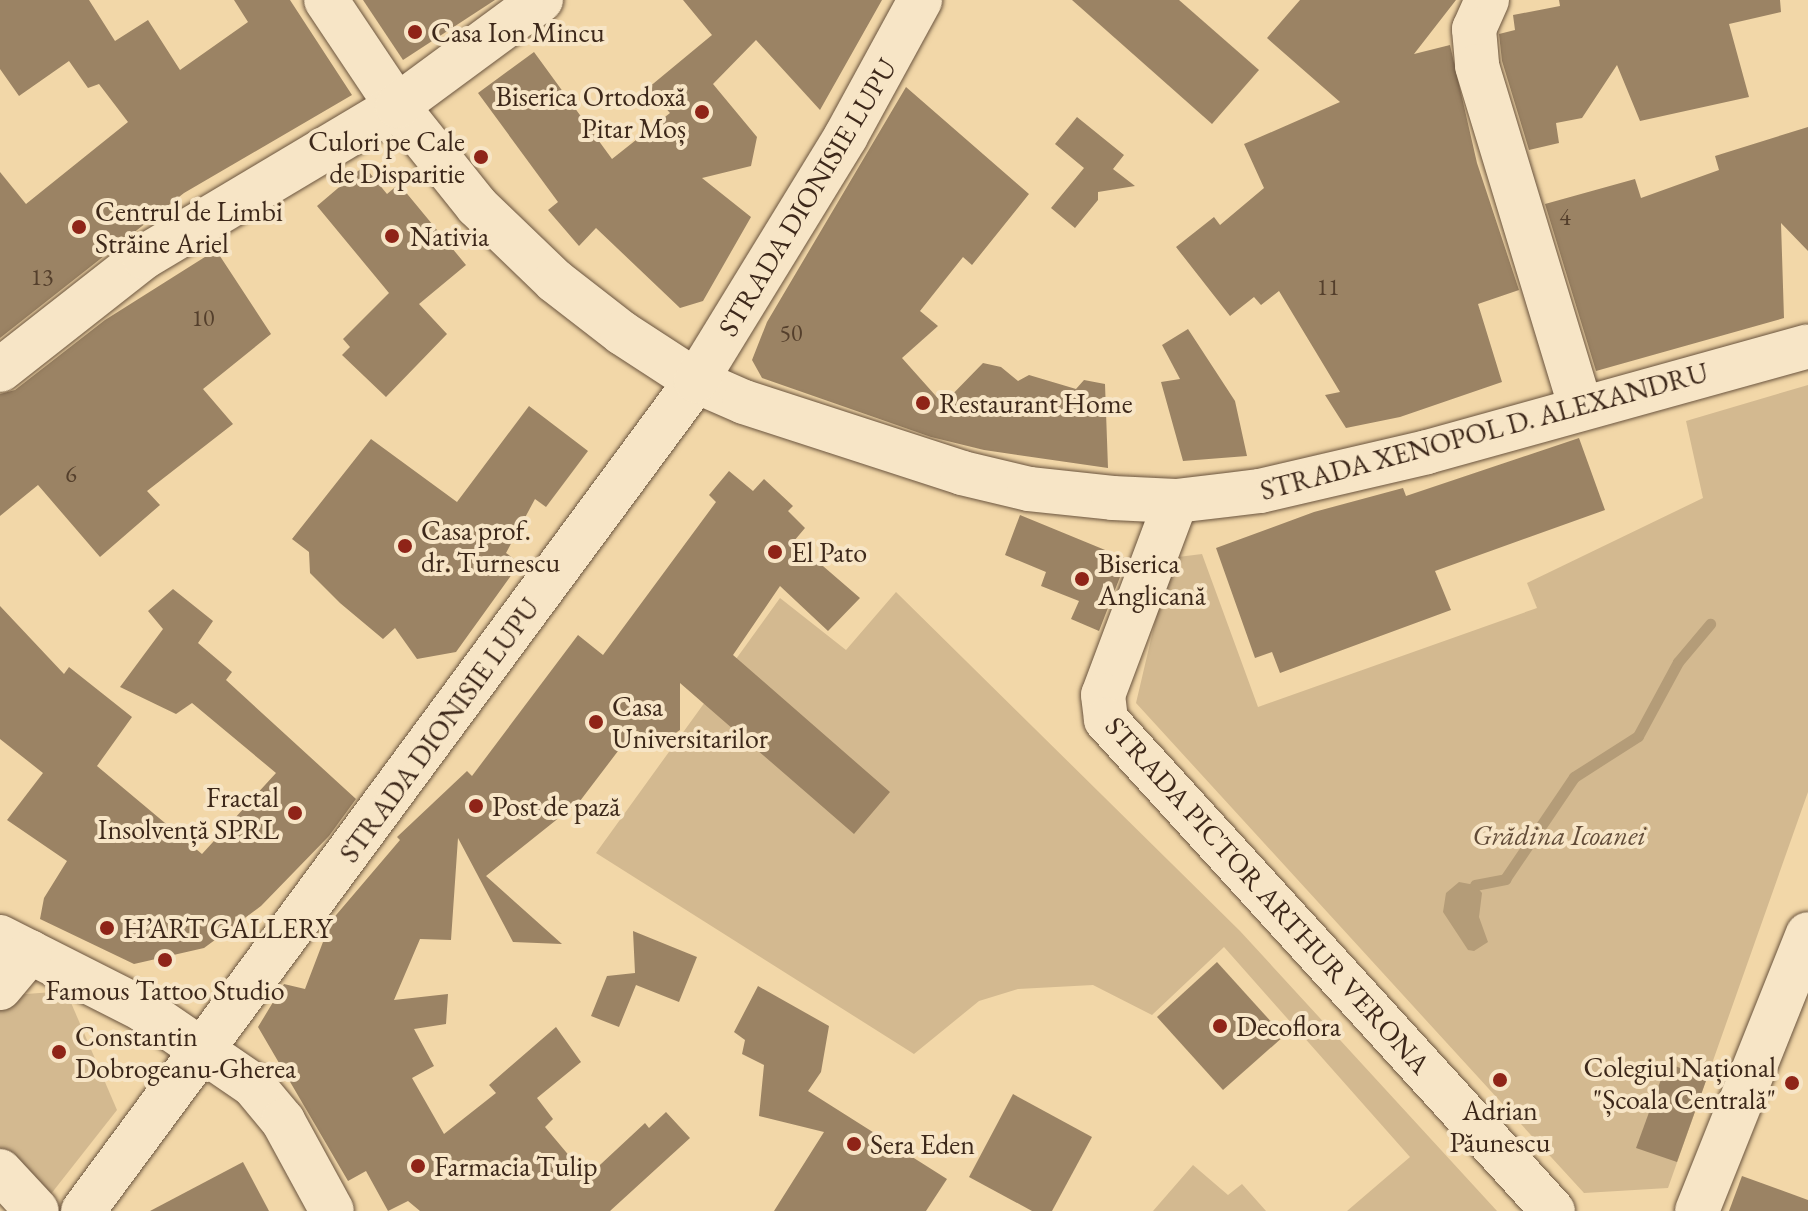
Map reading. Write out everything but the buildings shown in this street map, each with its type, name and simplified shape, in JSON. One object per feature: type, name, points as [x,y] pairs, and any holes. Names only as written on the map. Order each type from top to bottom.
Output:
[{"type":"street","points":[[326,0],[397,106],[467,195],[518,248],[612,326],[696,381]]},
{"type":"street","points":[[0,370],[144,257],[397,106],[541,0]]},
{"type":"street","name":"STRADA DIONISIE LUPU","points":[[83,1211],[696,381],[846,136],[920,0]]},
{"type":"street","points":[[1487,0],[1474,29],[1477,66],[1581,408]]},
{"type":"street","name":"STRADA XENOPOL D. ALEXANDRU","points":[[696,381],[962,473],[1029,489],[1176,501],[1260,491],[1337,474],[1808,346]]},
{"type":"street","name":"STRADA PICTOR ARTHUR VERONA","points":[[1176,501],[1103,695],[1106,720],[1553,1211]]},
{"type":"street","points":[[1696,1209],[1808,934]]},
{"type":"street","points":[[0,988],[15,944],[203,1047],[269,1103],[332,1211]]},
{"type":"street","points":[[0,1171],[37,1211]]},
{"type":"green space","name":"Grădina Icoanei","points":[[1808,385],[1808,792],[1668,1188],[1584,1193],[1136,703],[1170,558],[1202,554],[1258,707],[1537,608],[1527,583],[1703,498],[1686,421]]},
{"type":"green space","points":[[896,592],[1240,931],[1497,1211],[1347,1211],[1410,1157],[1224,947],[1152,1015],[1093,985],[1018,989],[979,1001],[914,1054],[596,853],[780,598],[846,650]]},
{"type":"green space","points":[[66,991],[117,1110],[47,1199],[0,1151],[0,1011],[13,995]]},
{"type":"green space","points":[[1193,1165],[1228,1195],[1242,1184],[1266,1211],[1153,1211]]},
{"type":"shaded area","points":[[1459,882],[1475,885],[1482,893],[1479,917],[1488,942],[1474,951],[1468,950],[1443,912],[1446,893]]},
{"type":"waterway","points":[[1475,885],[1505,879],[1574,777],[1638,736],[1678,662],[1710,624]]},
{"type":"place","name":"Casa Ion Mincu","points":[[415,32]]},
{"type":"place","name":"Biserica Ortodoxă Pitar Moș","points":[[702,112]]},
{"type":"place","name":"Culori pe Cale de Disparitie","points":[[481,157]]},
{"type":"place","name":"Centrul de Limbi Străine Ariel","points":[[79,227]]},
{"type":"place","name":"Nativia","points":[[392,236]]},
{"type":"place","name":"Restaurant Home","points":[[923,403]]},
{"type":"place","name":"Casa prof. dr. Turnescu","points":[[405,546]]},
{"type":"place","name":"El Pato","points":[[775,552]]},
{"type":"place","name":"Biserica Anglicană","points":[[1082,579]]},
{"type":"place","name":"Casa Universitarilor","points":[[596,722]]},
{"type":"place","name":"Post de pază","points":[[476,806]]},
{"type":"place","name":"Fractal Insolvență SPRL","points":[[295,813]]},
{"type":"place","name":"H’ART GALLERY","points":[[107,928]]},
{"type":"place","name":"Famous Tattoo Studio","points":[[165,960]]},
{"type":"place","name":"Decoflora","points":[[1220,1026]]},
{"type":"place","name":"Constantin Dobrogeanu-Gherea","points":[[59,1052]]},
{"type":"place","name":"Adrian Păunescu","points":[[1500,1080]]},
{"type":"place","name":"Colegiul Național \"Școala Centrală\"","points":[[1792,1083]]},
{"type":"place","name":"Sera Eden","points":[[854,1144]]},
{"type":"place","name":"Farmacia Tulip","points":[[418,1166]]}]
